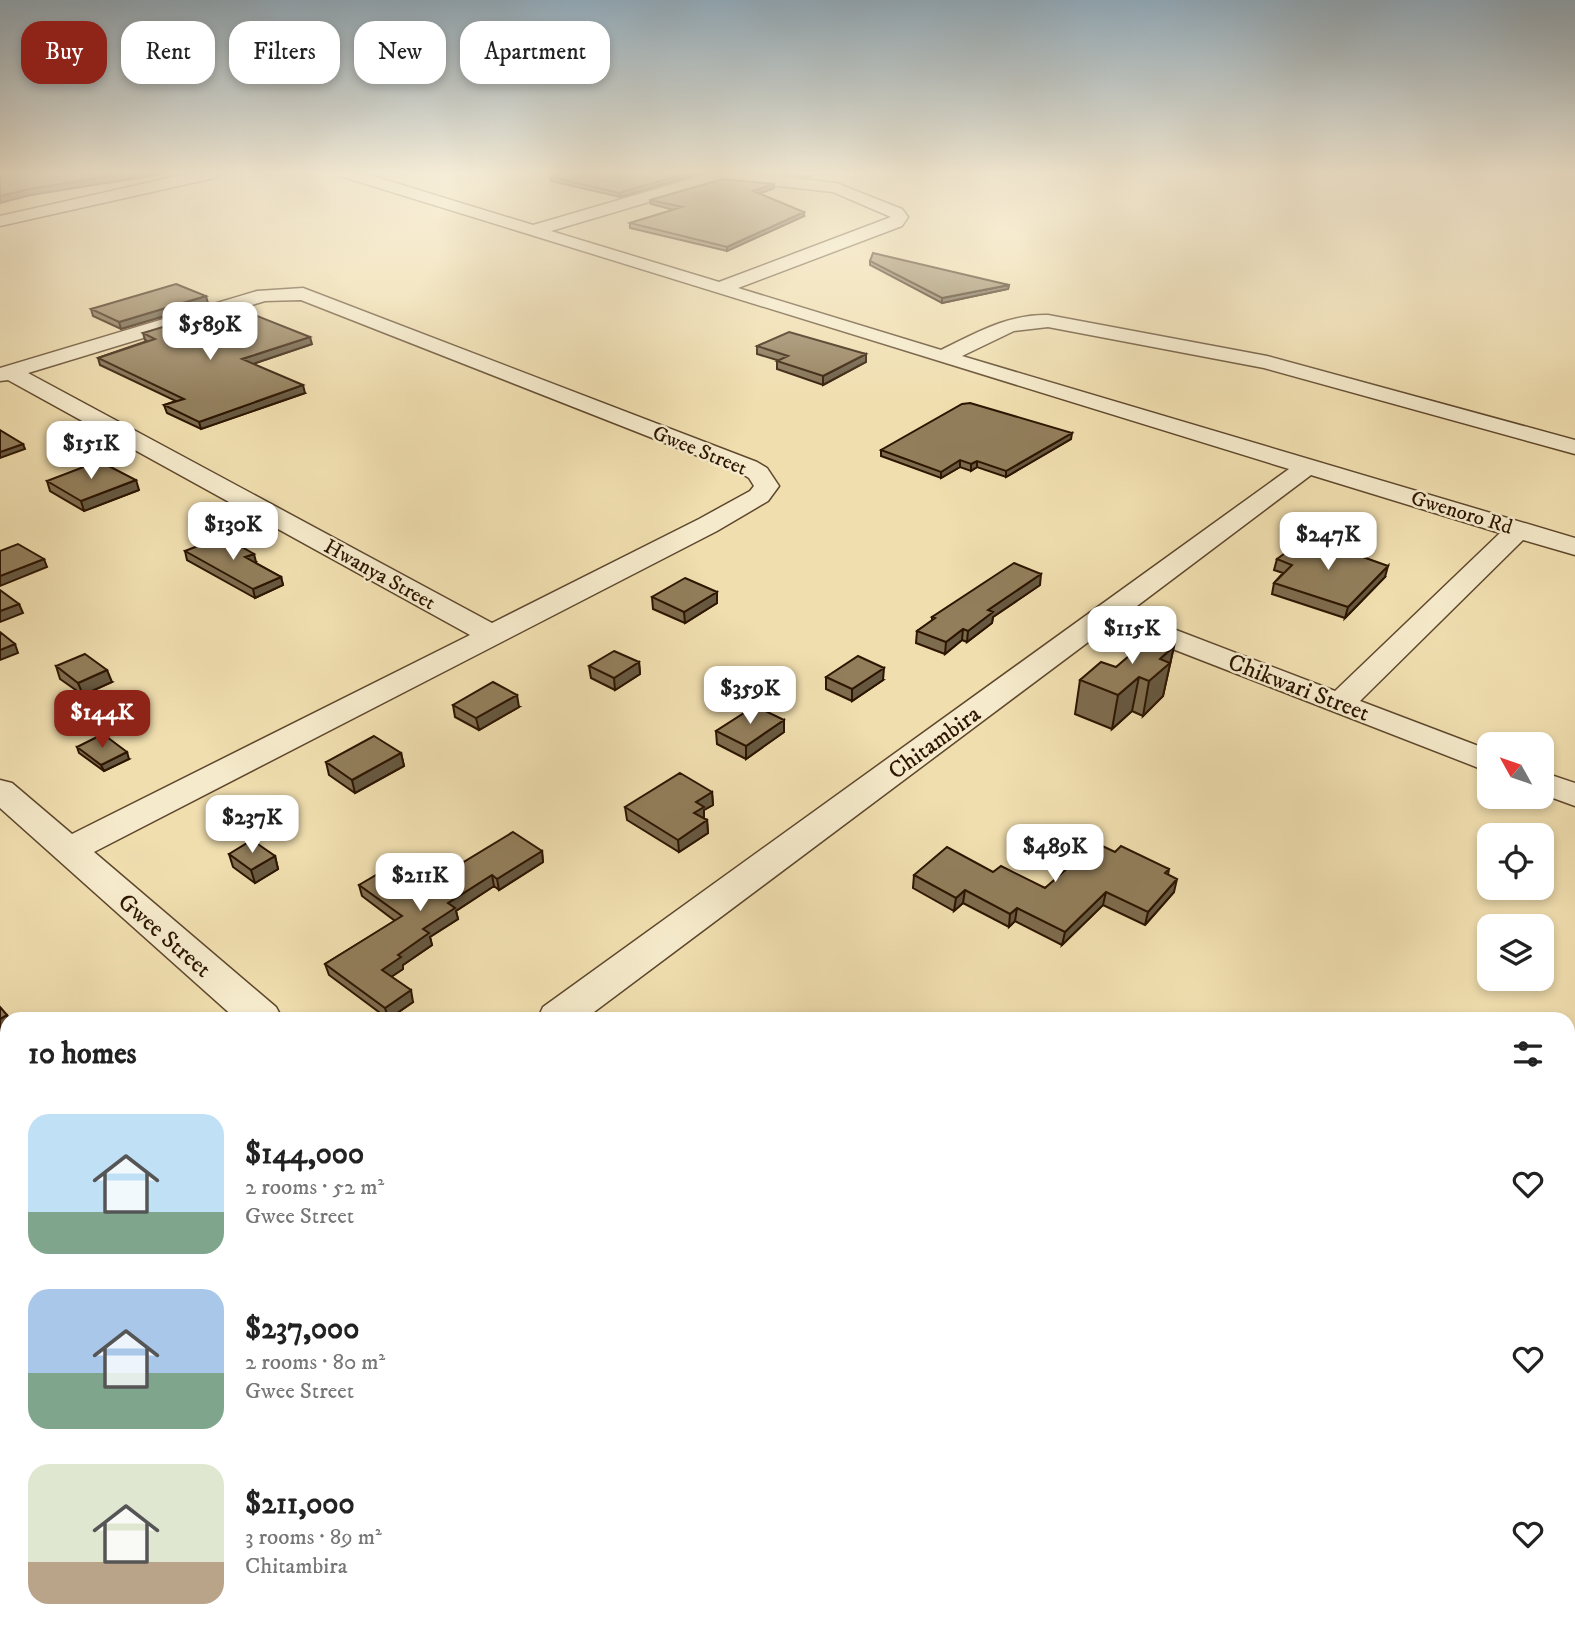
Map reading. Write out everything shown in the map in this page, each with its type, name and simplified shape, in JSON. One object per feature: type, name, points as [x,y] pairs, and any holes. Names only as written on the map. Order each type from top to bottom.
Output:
[{"type":"street","name":"Gwenoro Rd","points":[[593,249],[1575,547]]},
{"type":"street","points":[[720,288],[823,249]]},
{"type":"street","name":"Gwee Street","points":[[5,374],[264,295],[303,294],[748,467],[764,480],[767,486],[759,496],[718,519],[68,851]]},
{"type":"street","points":[[943,357],[1018,322],[1034,319],[1267,362],[1575,447]]},
{"type":"street","name":"Hwanya Street","points":[[5,374],[492,635]]},
{"type":"street","name":"Chitambira","points":[[566,1012],[1308,466]]},
{"type":"street","points":[[1340,703],[1519,529]]},
{"type":"street","name":"Chikwari Street","points":[[1109,614],[1477,757]]},
{"type":"street","points":[[1554,787],[1575,795]]},
{"type":"street","name":"Gwee Street","points":[[0,790],[254,1012]]},
{"type":"building","points":[[873,253],[1009,285],[942,298],[870,261]]},
{"type":"building","points":[[176,284],[206,296],[119,322],[91,309]]},
{"type":"building","points":[[232,306],[310,337],[242,359],[303,385],[199,422],[164,405],[184,399],[98,358],[155,339],[143,333]]},
{"type":"building","points":[[789,332],[866,354],[823,376],[777,361],[788,356],[757,346]]},
{"type":"building","points":[[970,403],[1072,433],[1006,471],[977,461],[971,464],[960,460],[941,472],[881,450],[962,404]]},
{"type":"building","points":[[0,430],[23,444],[0,452]]},
{"type":"building","points":[[99,461],[136,480],[81,501],[47,481]]},
{"type":"building","points":[[223,536],[254,554],[245,557],[281,577],[253,589],[185,551]]},
{"type":"building","points":[[1307,537],[1388,566],[1348,607],[1274,583],[1292,565],[1277,559]]},
{"type":"building","points":[[18,544],[44,559],[0,576],[0,551]]},
{"type":"building","points":[[1014,563],[1041,574],[988,610],[993,612],[968,631],[963,629],[946,642],[917,631],[935,618],[932,617]]},
{"type":"building","points":[[685,578],[717,592],[684,612],[652,597]]},
{"type":"building","points":[[0,590],[19,604],[0,611]]},
{"type":"building","points":[[1159,630],[1174,646],[1160,659],[1170,663],[1149,681],[1139,677],[1118,695],[1080,680],[1101,662],[1116,667]]},
{"type":"building","points":[[0,632],[15,644],[0,650]]},
{"type":"building","points":[[614,651],[639,662],[614,678],[589,666]]},
{"type":"building","points":[[85,654],[107,670],[78,683],[56,666]]},
{"type":"building","points":[[858,656],[884,668],[852,689],[826,677]]},
{"type":"building","points":[[493,682],[517,695],[476,718],[453,705]]},
{"type":"building","points":[[755,706],[784,720],[746,746],[716,731]]},
{"type":"building","points":[[103,734],[127,752],[101,765],[77,747]]},
{"type":"building","points":[[374,736],[401,753],[352,780],[326,762]]},
{"type":"building","points":[[680,773],[712,792],[696,802],[704,807],[694,813],[707,820],[678,840],[625,807]]},
{"type":"building","points":[[513,832],[542,851],[497,879],[492,875],[448,903],[455,908],[423,929],[429,933],[382,970],[411,990],[385,1008],[325,964],[402,916],[359,885],[388,868],[407,881],[435,864],[447,872]]},
{"type":"building","points":[[252,840],[275,856],[251,870],[229,854]]},
{"type":"building","points":[[1096,843],[1115,852],[1121,846],[1169,869],[1165,873],[1177,879],[1148,912],[1106,892],[1065,932],[1017,908],[1010,914],[965,890],[956,898],[914,875],[947,847],[993,872],[1001,866],[1045,888]]}]
